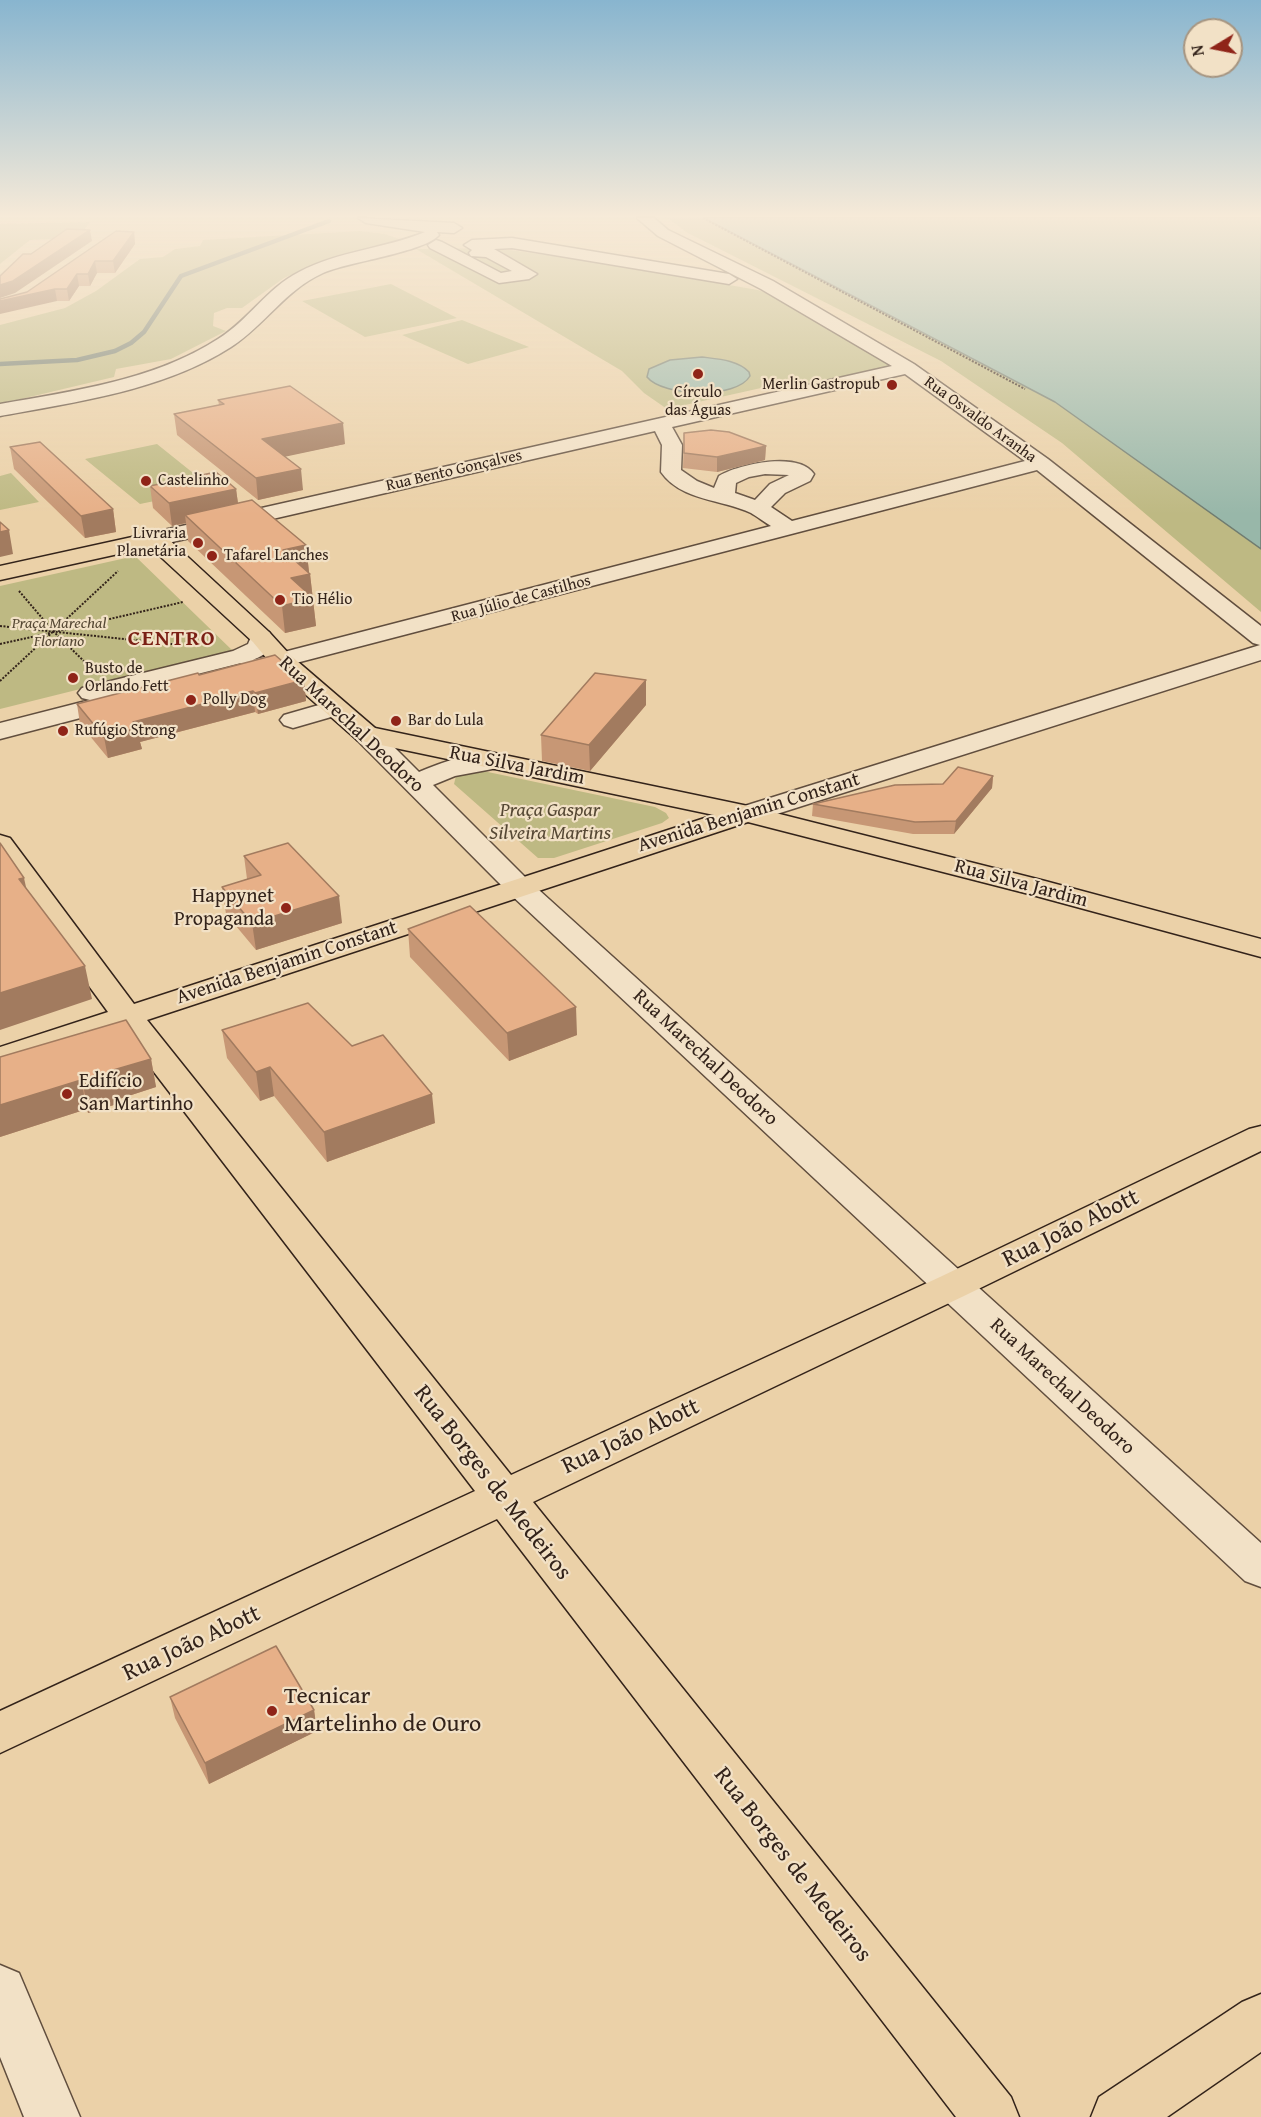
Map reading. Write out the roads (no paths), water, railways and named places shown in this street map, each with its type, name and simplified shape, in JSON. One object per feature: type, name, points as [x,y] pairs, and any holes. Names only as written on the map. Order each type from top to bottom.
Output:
[{"type":"main road","name":"Rua Bento Gonçalves","points":[[0,573],[148,541]]},
{"type":"main road","name":"Rua Marechal Deodoro","points":[[148,541],[261,637],[281,660],[366,734]]},
{"type":"main road","name":"Rua Silva Jardim","points":[[366,734],[489,762],[748,813],[1261,948]]},
{"type":"main road","name":"Rua Silva Jardim","points":[[668,796],[704,815],[710,824],[780,821]]},
{"type":"main road","name":"Avenida Benjamin Constant","points":[[0,1058],[748,813]]},
{"type":"main road","name":"Rua Borges de Medeiros","points":[[0,844],[127,1016],[991,2117]]},
{"type":"main road","name":"Rua João Abott","points":[[0,1733],[952,1286],[1261,1137]]},
{"type":"main road","points":[[1119,2117],[1261,2020]]},
{"type":"street","points":[[0,410],[109,387],[182,365],[223,344],[259,317]]},
{"type":"street","name":"Rua Osvaldo Aranha","points":[[821,317],[908,368],[1035,459],[1261,638]]},
{"type":"street","name":"Rua Bento Gonçalves","points":[[148,541],[908,368]]},
{"type":"street","points":[[661,424],[672,445],[671,472],[677,478],[690,486],[729,499],[774,519]]},
{"type":"street","name":"Rua Júlio de Castilhos","points":[[0,731],[281,660],[437,614],[625,565],[774,519],[928,487],[1035,459]]},
{"type":"street","points":[[729,499],[724,494],[726,480],[741,472],[778,468],[801,471],[804,474],[803,477],[771,491],[774,519]]},
{"type":"street","name":"Rua Júlio de Castilhos","points":[[261,637],[269,641],[289,643],[437,614]]},
{"type":"street","points":[[0,715],[241,656],[260,648],[261,637]]},
{"type":"street","name":"Avenida Benjamin Constant","points":[[748,813],[1261,652]]},
{"type":"street","points":[[293,720],[336,708]]},
{"type":"street","name":"Rua Marechal Deodoro","points":[[366,734],[519,887],[1261,1569]]},
{"type":"street","points":[[414,783],[449,770],[489,762]]},
{"type":"street","points":[[0,1991],[52,2117]]},
{"type":"waterway","points":[[0,364],[77,360],[115,351],[131,343],[144,332],[154,317]]},
{"type":"place","name":"Círculo das Águas","points":[[698,374]]},
{"type":"place","name":"Merlin Gastropub","points":[[892,385]]},
{"type":"place","name":"Castelinho","points":[[146,481]]},
{"type":"place","name":"Livraria Planetária","points":[[198,543]]},
{"type":"place","name":"Tafarel Lanches","points":[[212,556]]},
{"type":"place","name":"Tio Hélio","points":[[280,600]]},
{"type":"place","name":"Busto de Orlando Fett","points":[[73,678]]},
{"type":"place","name":"Polly Dog","points":[[191,700]]},
{"type":"place","name":"Bar do Lula","points":[[396,721]]},
{"type":"place","name":"Rufúgio Strong","points":[[63,731]]},
{"type":"place","name":"Happynet Propaganda","points":[[286,908]]},
{"type":"place","name":"Edifício San Martinho","points":[[67,1094]]},
{"type":"place","name":"Tecnicar Martelinho de Ouro","points":[[272,1711]]},
{"type":"district","name":"CENTRO","points":[[172,639]]},
{"type":"park label","name":"Praça Marechal Floriano","points":[[59,633]]},
{"type":"park label","name":"Praça Gaspar Silveira Martins","points":[[550,822]]}]
